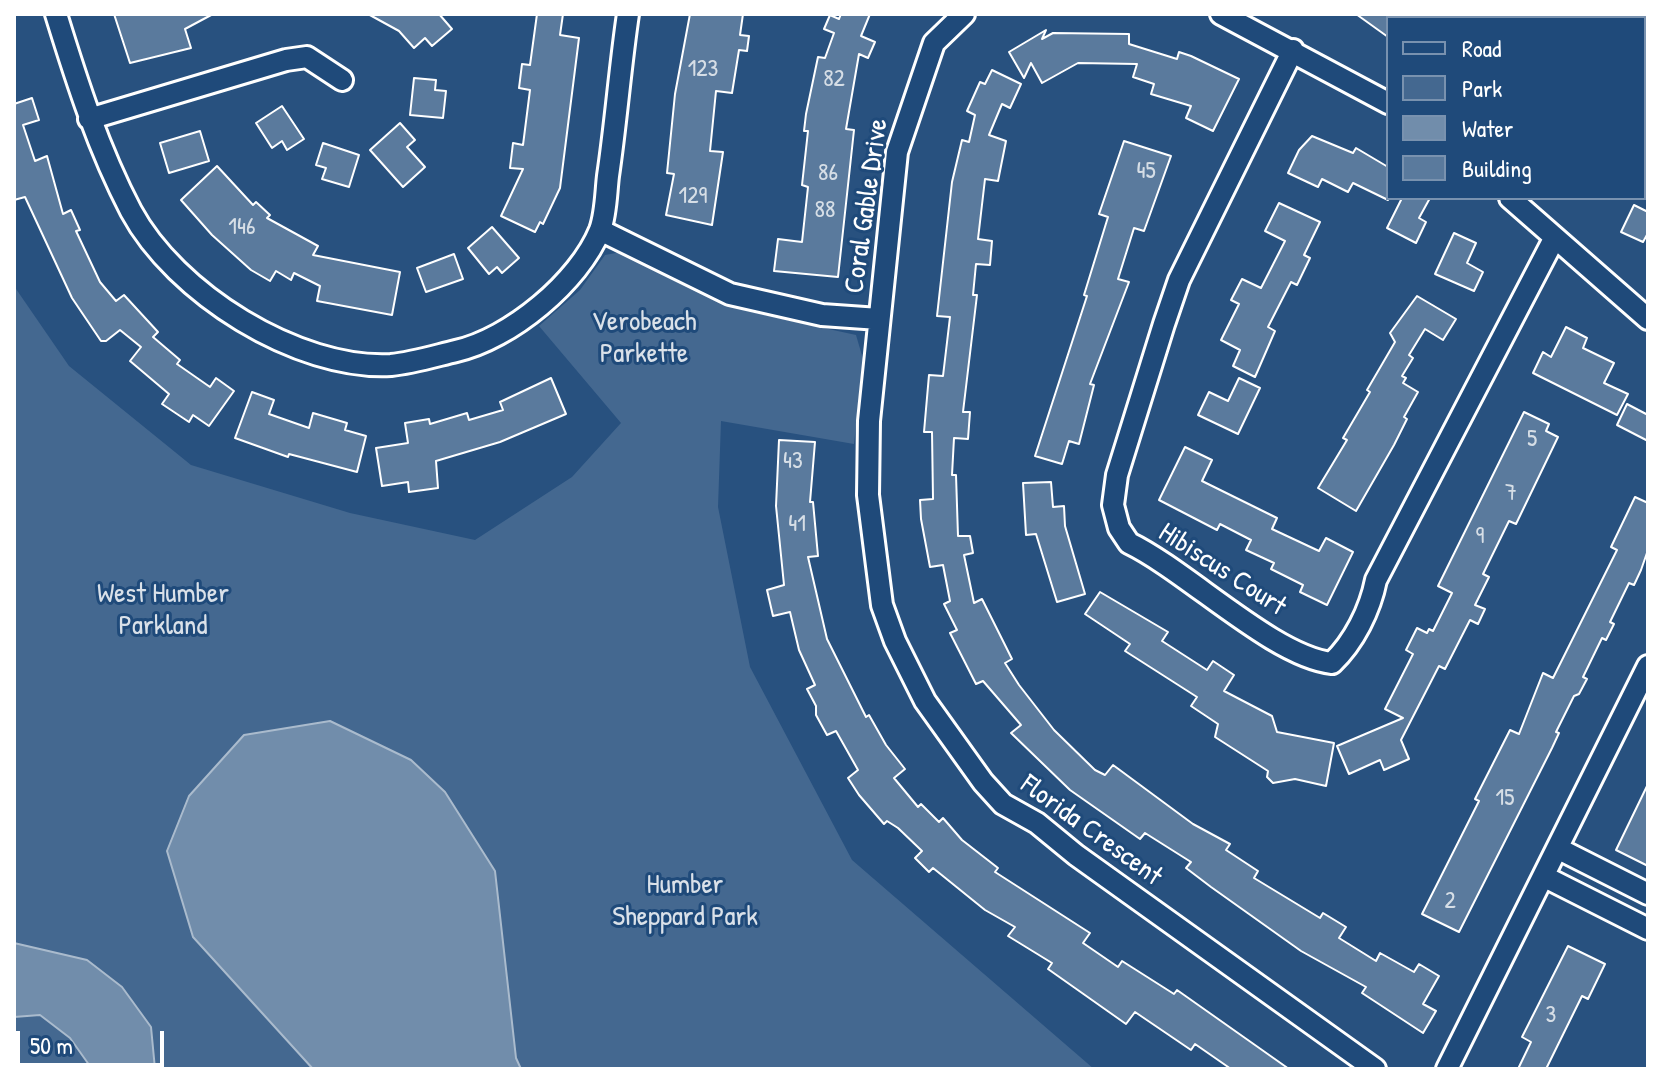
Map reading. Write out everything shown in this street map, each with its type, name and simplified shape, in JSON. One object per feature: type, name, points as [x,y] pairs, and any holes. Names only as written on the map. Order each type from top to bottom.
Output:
[{"type":"street","points":[[56,14],[89,119],[132,214],[188,281],[239,322],[287,342],[336,358],[393,365],[486,341],[544,302],[566,280],[600,230],[622,83],[628,14]]},
{"type":"street","name":"Coral Gable Drive","points":[[600,230],[730,294],[822,315],[879,319],[897,152],[905,121],[934,43],[964,14]]},
{"type":"street","points":[[1221,14],[1386,102]]},
{"type":"street","name":"Hibiscus Court","points":[[1293,50],[1174,295],[1117,475],[1113,505],[1119,528],[1129,543],[1281,642],[1315,661],[1332,663],[1345,650],[1359,627],[1376,580],[1554,239]]},
{"type":"street","points":[[89,119],[286,60],[307,57],[342,80]]},
{"type":"street","points":[[1512,200],[1648,319]]},
{"type":"street","name":"Florida Crescent","points":[[879,319],[868,461],[882,605],[895,641],[937,720],[1003,804],[1037,823],[1076,855],[1375,1069]]},
{"type":"street","points":[[1447,1069],[1648,666]]},
{"type":"street","points":[[1559,849],[1648,894]]},
{"type":"street","points":[[1545,877],[1648,929]]},
{"type":"green space","points":[[627,251],[746,311],[856,335],[863,359],[854,444],[721,421],[718,507],[750,667],[852,860],[1094,1069],[155,1069],[151,1027],[87,960],[14,943],[14,286],[69,366],[191,465],[350,513],[475,540],[572,477],[621,423],[539,326],[580,290],[605,255]]},
{"type":"green space","points":[[14,984],[40,1015],[70,1038],[92,1069],[14,1069]]},
{"type":"water","points":[[330,721],[411,760],[445,792],[495,871],[516,1058],[521,1069],[313,1069],[193,937],[167,851],[189,796],[244,735]]},
{"type":"water","points":[[14,943],[87,960],[122,987],[151,1027],[155,1069],[92,1069],[70,1038],[40,1015],[14,1017]]},
{"type":"building","points":[[114,14],[213,14],[185,29],[191,48],[130,63]]},
{"type":"building","points":[[368,14],[439,14],[452,29],[432,46],[425,38],[414,48],[399,31]]},
{"type":"building","points":[[537,14],[563,14],[560,35],[579,38],[560,188],[543,224],[540,222],[535,232],[501,216],[523,169],[510,168],[513,143],[523,145],[530,90],[519,88],[522,64],[530,65]]},
{"type":"building","points":[[690,14],[743,14],[740,35],[749,36],[747,51],[739,50],[732,93],[716,91],[710,151],[723,152],[712,225],[666,215],[674,174],[667,173],[675,94]]},
{"type":"building","points":[[841,14],[870,14],[861,36],[875,42],[868,58],[859,54],[846,129],[854,130],[838,277],[774,271],[778,239],[802,242],[808,187],[802,185],[808,131],[804,131],[806,114],[818,57],[825,58],[834,33],[824,29],[830,15],[839,19]]},
{"type":"building","points":[[1356,14],[1388,14],[1386,36]]},
{"type":"building","points":[[1046,30],[1042,39],[1053,33],[1129,34],[1129,44],[1177,59],[1179,52],[1239,79],[1213,131],[1186,118],[1191,106],[1151,94],[1154,84],[1133,77],[1137,64],[1078,63],[1042,83],[1031,63],[1024,78],[1009,52]]},
{"type":"building","points":[[992,70],[1021,84],[1010,108],[1002,104],[989,135],[1006,141],[998,181],[985,179],[978,239],[992,241],[990,265],[976,264],[973,295],[977,295],[963,412],[970,412],[968,439],[954,438],[952,475],[956,475],[958,536],[970,536],[973,553],[964,555],[974,603],[982,599],[1012,659],[1005,663],[1019,685],[1054,730],[1095,770],[1105,775],[1113,765],[1193,824],[1230,844],[1226,850],[1258,871],[1254,878],[1320,918],[1323,913],[1346,927],[1339,938],[1376,961],[1380,953],[1414,972],[1419,964],[1439,976],[1423,1004],[1436,1011],[1423,1033],[1362,993],[1366,987],[1301,951],[1211,887],[1186,868],[1191,862],[1145,833],[1140,839],[1070,790],[1011,733],[1021,725],[983,681],[976,684],[950,633],[957,630],[944,604],[950,601],[943,565],[930,567],[921,519],[920,500],[933,499],[932,432],[924,432],[929,375],[943,376],[950,317],[937,316],[952,182],[962,140],[969,142],[975,115],[967,111],[980,82],[985,84]]},
{"type":"building","points":[[414,78],[436,80],[435,90],[446,91],[443,118],[410,115]]},
{"type":"building","points":[[32,98],[39,120],[23,125],[35,161],[47,156],[63,214],[71,210],[80,230],[76,231],[100,282],[116,301],[124,295],[158,332],[153,337],[180,360],[177,364],[210,387],[216,378],[234,391],[209,426],[193,415],[189,422],[162,404],[169,394],[130,361],[141,347],[120,330],[106,341],[101,341],[72,298],[25,197],[14,200],[14,104]]},
{"type":"building","points":[[282,106],[304,139],[287,150],[282,141],[272,148],[256,123]]},
{"type":"building","points":[[400,123],[415,140],[407,147],[425,167],[403,187],[370,150]]},
{"type":"building","points":[[200,131],[209,161],[169,173],[160,143]]},
{"type":"building","points":[[1312,136],[1353,153],[1356,148],[1386,166],[1386,199],[1353,183],[1348,192],[1322,179],[1318,187],[1288,173],[1299,150]]},
{"type":"building","points":[[1124,141],[1171,156],[1144,231],[1134,228],[1118,279],[1129,282],[1090,384],[1094,385],[1079,444],[1069,441],[1062,464],[1035,456],[1087,296],[1084,295],[1108,217],[1099,214]]},
{"type":"building","points":[[323,143],[359,155],[349,187],[322,179],[326,168],[316,165]]},
{"type":"building","points":[[217,166],[253,205],[256,202],[270,215],[267,218],[318,246],[313,255],[400,272],[392,315],[317,301],[320,286],[294,273],[291,280],[276,271],[270,281],[251,270],[212,235],[181,200]]},
{"type":"building","points":[[1401,200],[1429,200],[1419,218],[1426,222],[1416,243],[1387,228]]},
{"type":"building","points":[[1279,203],[1320,222],[1304,255],[1310,258],[1297,285],[1291,282],[1268,327],[1275,331],[1255,377],[1233,366],[1240,350],[1221,340],[1239,304],[1231,300],[1242,279],[1261,288],[1285,241],[1265,231]]},
{"type":"building","points":[[1634,205],[1648,212],[1648,233],[1643,242],[1621,232]]},
{"type":"building","points":[[492,227],[519,258],[502,273],[497,267],[489,274],[468,248]]},
{"type":"building","points":[[1454,233],[1476,243],[1467,263],[1483,272],[1474,291],[1435,274]]},
{"type":"building","points":[[454,254],[463,279],[426,292],[417,268]]},
{"type":"building","points":[[1417,296],[1456,319],[1443,340],[1425,329],[1409,355],[1413,358],[1402,376],[1406,378],[1403,383],[1418,392],[1404,417],[1407,419],[1394,445],[1356,511],[1318,488],[1347,440],[1343,438],[1395,342],[1390,333]]},
{"type":"building","points":[[1566,327],[1587,338],[1583,348],[1614,363],[1604,383],[1628,394],[1617,415],[1533,373],[1543,352],[1551,357]]},
{"type":"building","points":[[551,378],[566,414],[500,442],[436,461],[438,488],[409,492],[408,482],[382,486],[376,448],[408,443],[405,423],[429,419],[430,424],[467,413],[469,420],[503,410],[500,402]]},
{"type":"building","points":[[1239,378],[1260,388],[1238,434],[1198,415],[1209,392],[1228,401]]},
{"type":"building","points":[[252,392],[274,400],[269,414],[309,428],[313,413],[347,423],[345,430],[366,436],[357,472],[289,454],[288,457],[235,438]]},
{"type":"building","points":[[1627,404],[1648,415],[1648,441],[1617,425]]},
{"type":"building","points":[[1524,412],[1549,424],[1546,431],[1558,437],[1516,524],[1509,521],[1483,574],[1489,577],[1475,605],[1485,609],[1478,624],[1470,620],[1445,669],[1439,666],[1401,740],[1409,759],[1384,770],[1380,760],[1349,774],[1337,746],[1403,718],[1385,709],[1413,654],[1406,650],[1417,628],[1427,633],[1429,629],[1433,631],[1452,593],[1438,586]]},
{"type":"building","points":[[779,440],[815,442],[810,502],[813,502],[818,556],[808,557],[827,639],[866,717],[869,715],[886,745],[905,769],[894,778],[918,807],[921,804],[939,822],[943,818],[962,840],[998,868],[995,872],[1090,933],[1083,943],[1118,967],[1122,961],[1174,994],[1177,990],[1289,1069],[1231,1069],[1195,1044],[1191,1050],[1135,1012],[1126,1024],[1048,969],[1052,963],[1008,936],[1015,927],[985,910],[933,868],[929,872],[915,858],[922,851],[898,828],[887,821],[884,824],[859,795],[848,778],[858,770],[836,731],[827,735],[816,715],[816,706],[807,689],[815,685],[799,650],[790,612],[773,616],[767,590],[784,585],[776,506]]},
{"type":"building","points":[[1185,447],[1212,460],[1202,481],[1277,518],[1272,529],[1319,551],[1326,538],[1353,552],[1327,605],[1300,592],[1303,585],[1271,569],[1274,563],[1246,550],[1251,540],[1220,524],[1217,530],[1159,500]]},
{"type":"building","points":[[1051,482],[1053,507],[1064,506],[1065,526],[1085,594],[1057,602],[1036,534],[1026,535],[1023,483]]},
{"type":"building","points":[[1635,497],[1648,503],[1648,550],[1641,570],[1634,585],[1629,583],[1610,622],[1614,624],[1606,640],[1602,638],[1583,677],[1587,679],[1579,694],[1574,696],[1556,732],[1559,733],[1552,748],[1459,932],[1422,914],[1479,801],[1475,799],[1510,730],[1519,734],[1543,673],[1553,678],[1617,550],[1611,547]]},
{"type":"building","points":[[1100,592],[1168,632],[1162,641],[1207,670],[1213,661],[1234,675],[1224,691],[1272,716],[1277,732],[1334,743],[1326,786],[1295,779],[1273,783],[1267,777],[1268,771],[1215,737],[1218,724],[1191,706],[1197,697],[1125,651],[1130,644],[1085,614]]},
{"type":"building","points":[[1648,784],[1648,866],[1616,850]]},
{"type":"building","points":[[1568,946],[1605,964],[1588,999],[1582,996],[1546,1069],[1518,1069],[1531,1042],[1522,1037]]},
{"type":"park label","name":"Verobeach Parkette","points":[[644,339]]},
{"type":"park label","name":"West Humber Parkland","points":[[163,611]]},
{"type":"park label","name":"Humber Sheppard Park","points":[[685,902]]}]
